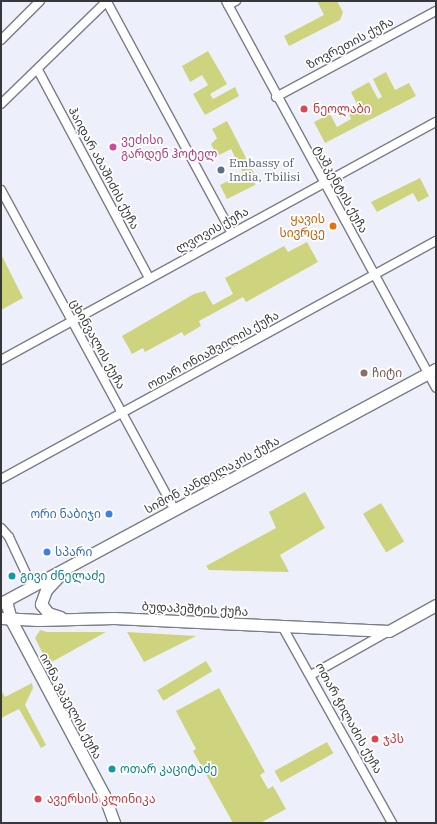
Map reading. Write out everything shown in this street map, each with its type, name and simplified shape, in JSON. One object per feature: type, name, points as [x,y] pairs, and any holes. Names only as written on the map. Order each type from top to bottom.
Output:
[{"type":"main road","name":"სიმონ კანდელაკის ქუჩა","points":[[3,602],[432,371]]},
{"type":"main road","points":[[64,618],[48,613],[42,600],[50,584],[72,565]]},
{"type":"main road","name":"იონა ვაკელის ქუჩა","points":[[3,602],[6,619],[108,802],[114,823]]},
{"type":"main road","points":[[389,631],[436,605]]},
{"type":"main road","name":"ბუდაპეშტის ქუჩა","points":[[6,619],[64,618],[389,631]]},
{"type":"street","points":[[1,40],[40,1]]},
{"type":"street","points":[[1,104],[107,2],[232,233]]},
{"type":"street","name":"ტაშკენტის ქუჩა","points":[[230,2],[276,96],[323,182],[375,275],[432,371],[436,388]]},
{"type":"street","name":"ზოვრეთის ქუჩა","points":[[276,96],[436,11]]},
{"type":"street","name":"ჰაიდარ აბაშიძის ქუჩა","points":[[38,70],[149,278]]},
{"type":"street","name":"ლვოვის ქუჩა","points":[[1,360],[323,182],[436,122]]},
{"type":"street","name":"ცხინვალის ქუჩა","points":[[1,190],[175,510]]},
{"type":"street","name":"ოთარ ონიაშვილის ქუჩა","points":[[1,479],[436,241]]},
{"type":"street","points":[[1,528],[9,537],[32,586]]},
{"type":"street","name":"ოთარ ჭილაძის ქუჩა","points":[[282,626],[311,674],[392,823]]},
{"type":"street","points":[[311,674],[389,631]]},
{"type":"green space","points":[[317,1],[337,1],[343,12],[340,20],[289,46],[284,36],[324,15]]},
{"type":"green space","points":[[208,51],[227,84],[210,94],[213,99],[235,87],[239,96],[205,115],[193,94],[208,85],[202,75],[190,82],[182,66]]},
{"type":"green space","points":[[386,72],[395,90],[409,83],[416,96],[325,143],[314,122],[330,114],[337,127],[351,119],[349,114],[359,108],[351,92],[369,82],[378,99],[382,97],[373,79]]},
{"type":"green space","points":[[227,121],[259,183],[227,199],[220,185],[243,173],[231,149],[217,156],[211,144],[217,138],[212,129]]},
{"type":"green space","points":[[420,178],[429,196],[418,202],[413,193],[377,212],[371,202]]},
{"type":"green space","points":[[307,242],[318,262],[246,302],[243,297],[199,321],[201,326],[184,336],[182,332],[145,352],[143,348],[132,354],[122,336],[194,294],[205,291],[213,305],[233,294],[225,278],[284,246],[288,252]]},
{"type":"green space","points":[[1,254],[23,298],[1,310]]},
{"type":"green space","points":[[305,492],[325,528],[280,555],[289,572],[209,570],[206,566],[276,528],[269,512]]},
{"type":"green space","points":[[381,503],[404,542],[386,552],[363,514]]},
{"type":"green space","points":[[40,630],[47,632],[106,632],[48,664],[35,638]]},
{"type":"green space","points":[[127,632],[196,636],[144,662]]},
{"type":"green space","points":[[206,661],[212,671],[163,701],[157,690]]},
{"type":"green space","points":[[32,683],[33,688],[25,705],[46,745],[41,748],[19,709],[1,718],[1,690],[5,697]]},
{"type":"green space","points":[[219,688],[265,772],[260,775],[268,789],[273,786],[286,809],[260,823],[233,823],[193,751],[196,749],[176,711]]},
{"type":"green space","points":[[327,742],[333,753],[281,782],[275,771]]},
{"type":"place","name":"ნეოლაბი","points":[[304,109]]},
{"type":"place","name":"ვეძისი გარდენ ჰოტელ","points":[[113,147]]},
{"type":"place","name":"Embassy of India, Tbilisi","points":[[221,170]]},
{"type":"place","name":"ყავის სივრცე","points":[[333,226]]},
{"type":"place","name":"ჩიტი","points":[[364,373]]},
{"type":"place","name":"ორი ნაბიჯი","points":[[109,514]]},
{"type":"place","name":"სპარი","points":[[47,552]]},
{"type":"place","name":"გივი ძნელაძე","points":[[12,576]]},
{"type":"place","name":"ჯპს","points":[[375,739]]},
{"type":"place","name":"ოთარ კაციტაძე","points":[[112,769]]},
{"type":"place","name":"ავერსის კლინიკა","points":[[38,799]]}]
